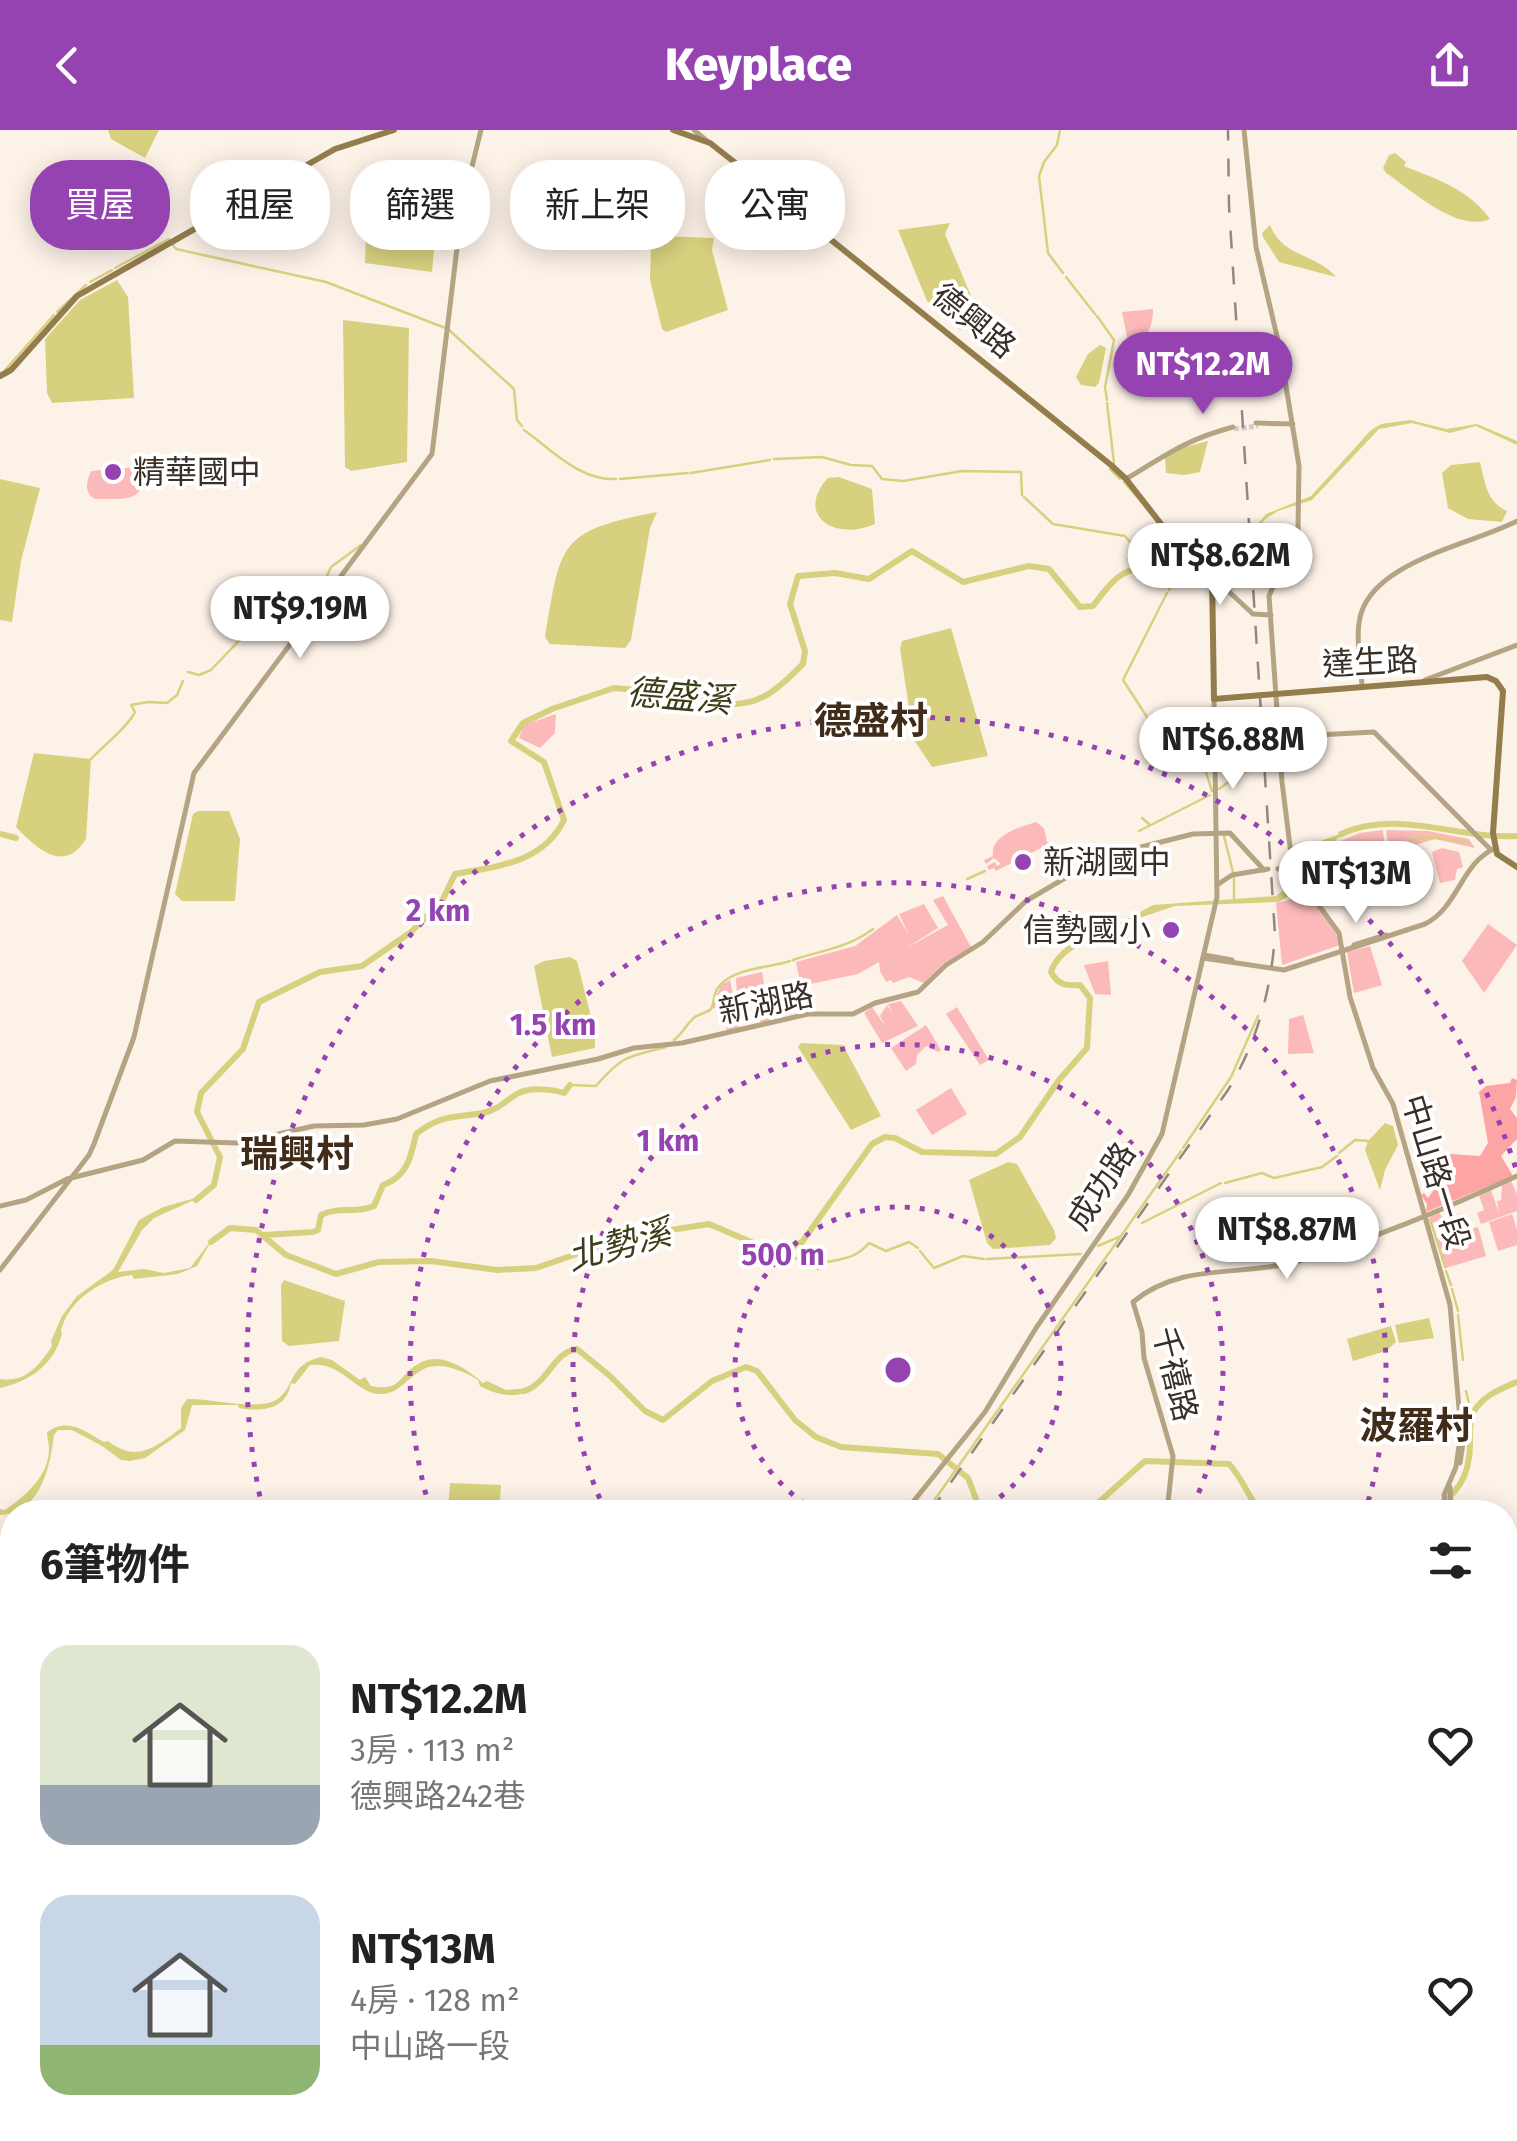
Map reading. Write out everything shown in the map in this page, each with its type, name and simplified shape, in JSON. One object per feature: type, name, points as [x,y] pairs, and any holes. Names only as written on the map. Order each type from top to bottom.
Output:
[{"type":"main road","points":[[0,376],[11,370],[77,296],[335,149],[394,130]]},
{"type":"main road","points":[[674,130],[710,143]]},
{"type":"main road","name":"德興路","points":[[710,143],[960,341],[1126,479],[1165,529],[1209,573]]},
{"type":"main road","name":"成功路","points":[[1209,573],[1214,699]]},
{"type":"main road","name":"達生路","points":[[1308,692],[1445,677],[1488,678],[1502,687],[1491,823]]},
{"type":"main road","name":"達生路","points":[[1308,692],[1488,680],[1495,683],[1500,699],[1491,823]]},
{"type":"main road","points":[[1214,699],[1308,692]]},
{"type":"main road","points":[[1491,823],[1491,849],[1517,869]]},
{"type":"street","points":[[0,1270],[89,1155],[134,1037],[194,773],[430,459],[462,207],[481,130]]},
{"type":"street","name":"德興路","points":[[694,130],[710,143]]},
{"type":"street","points":[[1244,130],[1256,246],[1293,426],[1300,501],[1298,530],[1270,592],[1280,738],[1295,871],[1278,869]]},
{"type":"street","points":[[1257,424],[1293,426]]},
{"type":"street","points":[[1126,479],[1170,449],[1234,428]]},
{"type":"street","points":[[1362,686],[1359,620],[1380,584],[1414,564],[1517,521]]},
{"type":"street","name":"德興路","points":[[1209,573],[1254,614],[1271,614]]},
{"type":"street","points":[[1445,677],[1517,646]]},
{"type":"street","name":"成功路","points":[[913,1500],[988,1405],[1028,1336],[1150,1153],[1162,1128],[1218,885],[1214,699]]},
{"type":"street","points":[[1280,738],[1374,732],[1459,816],[1476,839],[1491,849]]},
{"type":"street","points":[[1216,833],[1235,835],[1266,869],[1232,875],[1218,885]]},
{"type":"street","name":"新湖路","points":[[70,1179],[142,1160],[166,1144],[183,1140],[246,1142],[314,1126],[397,1119],[490,1081],[804,1015],[854,1014],[875,1003],[918,992],[946,964],[983,942],[1026,900],[1101,857],[1181,837],[1216,833]]},
{"type":"street","points":[[1203,957],[1279,970],[1432,921],[1443,911],[1480,854],[1491,849]]},
{"type":"street","name":"中山路一段","points":[[1295,871],[1334,920],[1350,1000],[1373,1068],[1393,1104],[1424,1218],[1453,1304],[1465,1410],[1463,1454],[1447,1500]]},
{"type":"street","points":[[1424,1218],[1447,1204],[1517,1176]]},
{"type":"street","points":[[0,1206],[26,1200],[70,1179]]},
{"type":"street","name":"千禧路","points":[[1169,1500],[1174,1467],[1133,1302],[1150,1289],[1184,1276],[1294,1262],[1424,1218]]},
{"type":"shaded area","points":[[108,130],[159,130],[145,158],[111,139]]},
{"type":"shaded area","points":[[1395,153],[1406,162],[1404,166],[1462,192],[1490,219],[1464,220],[1422,199],[1383,168],[1389,155]]},
{"type":"shaded area","points":[[950,223],[945,234],[980,317],[960,330],[927,301],[898,230]]},
{"type":"shaded area","points":[[1270,225],[1283,244],[1336,277],[1279,262],[1262,233]]},
{"type":"shaded area","points":[[685,237],[705,238],[705,250],[712,250],[728,310],[666,332],[650,280],[651,250],[685,250]]},
{"type":"shaded area","points":[[365,250],[434,250],[432,272],[365,263]]},
{"type":"shaded area","points":[[117,280],[128,297],[134,398],[52,403],[47,393],[45,339],[80,300]]},
{"type":"shaded area","points":[[1153,309],[1148,332],[1128,342],[1122,312]]},
{"type":"shaded area","points":[[343,320],[409,328],[407,462],[351,471],[345,467]]},
{"type":"shaded area","points":[[1100,345],[1106,348],[1099,383],[1095,387],[1081,385],[1076,377],[1088,354]]},
{"type":"shaded area","points":[[1410,420],[1446,429],[1477,424],[1517,441],[1517,445],[1476,426],[1450,433],[1412,423],[1379,429],[1312,500],[1264,520],[1247,545],[1205,575],[1180,580],[1144,568],[1176,569],[1189,575],[1204,572],[1241,546],[1266,514],[1311,496],[1371,430],[1381,424]]},
{"type":"shaded area","points":[[1208,441],[1200,472],[1166,473],[1165,457],[1177,449]]},
{"type":"shaded area","points":[[1480,462],[1491,497],[1507,511],[1502,522],[1468,519],[1448,508],[1442,473],[1451,465]]},
{"type":"shaded area","points":[[136,467],[143,484],[136,495],[95,499],[87,490],[91,471]]},
{"type":"shaded area","points":[[839,477],[872,489],[875,524],[846,530],[824,522],[817,514],[819,491],[828,478]]},
{"type":"shaded area","points":[[0,479],[40,488],[21,561],[12,622],[0,620]]},
{"type":"shaded area","points":[[657,512],[650,528],[631,640],[625,648],[550,644],[545,637],[555,580],[570,546],[600,526]]},
{"type":"shaded area","points":[[951,628],[988,756],[932,767],[914,740],[900,649],[902,641]]},
{"type":"shaded area","points":[[556,714],[555,733],[540,748],[519,738],[524,725]]},
{"type":"shaded area","points":[[34,753],[91,759],[86,839],[69,855],[42,850],[16,827]]},
{"type":"shaded area","points":[[229,811],[240,839],[235,901],[182,901],[175,894],[193,814]]},
{"type":"shaded area","points":[[1036,822],[1044,828],[1047,842],[1051,843],[996,871],[989,870],[987,866],[995,862],[997,866],[1001,864],[994,858],[986,864],[984,860],[993,856],[996,843],[1014,830]]},
{"type":"shaded area","points":[[1383,830],[1385,851],[1346,864],[1339,842],[1359,833]]},
{"type":"shaded area","points":[[1386,830],[1428,831],[1469,839],[1475,848],[1435,839],[1389,853]]},
{"type":"shaded area","points":[[1345,832],[1320,854],[1290,895],[1279,902],[1175,906],[1112,927],[1153,905],[1276,896],[1293,883],[1321,841]]},
{"type":"shaded area","points":[[1442,848],[1459,852],[1463,867],[1457,869],[1455,880],[1440,883],[1432,852]]},
{"type":"shaded area","points":[[1301,885],[1335,931],[1340,945],[1282,965],[1276,903],[1289,900]]},
{"type":"shaded area","points":[[943,896],[971,947],[943,964],[924,983],[909,977],[886,982],[879,962],[858,974],[801,986],[796,962],[855,946],[897,915],[909,935],[899,914],[924,904],[938,928],[906,948],[948,925],[933,900]]},
{"type":"shaded area","points":[[1488,924],[1517,945],[1484,993],[1462,961]]},
{"type":"shaded area","points":[[1370,946],[1382,985],[1354,993],[1347,952]]},
{"type":"shaded area","points":[[570,957],[577,961],[595,1033],[595,1048],[552,1057],[534,966]]},
{"type":"shaded area","points":[[1108,961],[1111,995],[1095,994],[1084,965]]},
{"type":"shaded area","points":[[762,972],[771,1021],[761,1024],[754,993],[737,997],[736,978]]},
{"type":"shaded area","points":[[730,980],[740,1029],[727,1031],[723,1009],[711,1008],[721,985]]},
{"type":"shaded area","points":[[901,1001],[918,1026],[882,1043],[864,1013],[872,1007],[886,1027],[880,1016],[887,1005],[893,1014],[888,1004]]},
{"type":"shaded area","points":[[957,1007],[989,1060],[980,1065],[946,1014]]},
{"type":"shaded area","points":[[1303,1015],[1314,1053],[1288,1054],[1289,1019]]},
{"type":"shaded area","points":[[926,1025],[941,1050],[926,1046],[917,1055],[916,1064],[906,1071],[891,1048]]},
{"type":"shaded area","points":[[801,1043],[843,1045],[881,1116],[851,1130],[798,1047]]},
{"type":"shaded area","points":[[1512,1078],[1517,1080],[1516,1097],[1510,1109],[1517,1118],[1517,1139],[1501,1156],[1513,1176],[1426,1212],[1427,1204],[1421,1195],[1424,1193],[1428,1198],[1435,1188],[1426,1163],[1437,1153],[1480,1156],[1488,1143],[1479,1092],[1486,1086],[1510,1083]]},
{"type":"shaded area","points":[[951,1088],[967,1114],[932,1135],[916,1110]]},
{"type":"shaded area","points":[[1385,1123],[1393,1126],[1398,1145],[1380,1190],[1365,1150]]},
{"type":"shaded area","points":[[1008,1162],[1017,1164],[1054,1230],[1056,1238],[1050,1245],[993,1249],[987,1243],[969,1180]]},
{"type":"shaded area","points":[[1511,1181],[1517,1194],[1517,1211],[1481,1224],[1477,1213],[1484,1210],[1479,1196],[1491,1190],[1499,1213],[1497,1201],[1501,1200],[1502,1185]]},
{"type":"shaded area","points":[[203,1196],[154,1218],[142,1230],[118,1272],[144,1269],[164,1273],[190,1268],[213,1238],[197,1266],[178,1274],[134,1279],[132,1275],[101,1284],[68,1314],[51,1358],[20,1382],[0,1388],[0,1379],[24,1375],[42,1360],[52,1346],[62,1316],[77,1296],[113,1270],[139,1220],[163,1207]]},
{"type":"shaded area","points":[[1439,1212],[1443,1219],[1463,1213],[1468,1228],[1460,1232],[1478,1227],[1486,1256],[1446,1268],[1437,1239],[1445,1237],[1437,1221],[1432,1223],[1430,1217]]},
{"type":"shaded area","points":[[1512,1214],[1517,1245],[1498,1251],[1489,1222]]},
{"type":"shaded area","points":[[284,1280],[345,1301],[339,1341],[289,1346],[282,1341]]},
{"type":"shaded area","points":[[1429,1318],[1434,1338],[1399,1343],[1395,1325]]},
{"type":"shaded area","points":[[1391,1326],[1396,1342],[1386,1351],[1353,1361],[1347,1339]]},
{"type":"shaded area","points":[[435,1359],[453,1363],[483,1383],[487,1381],[506,1390],[531,1388],[523,1394],[498,1393],[480,1386],[478,1380],[466,1373],[437,1366],[424,1369],[383,1394],[365,1390],[332,1368],[310,1365],[295,1384],[291,1383],[284,1399],[272,1407],[256,1410],[238,1405],[192,1405],[185,1430],[145,1458],[121,1460],[72,1430],[58,1430],[41,1486],[31,1500],[18,1500],[46,1467],[47,1432],[55,1428],[76,1427],[118,1448],[145,1450],[181,1428],[181,1408],[187,1399],[268,1403],[282,1395],[297,1371],[310,1360],[332,1360],[360,1380],[365,1377],[371,1386],[394,1385],[418,1364]]},
{"type":"shaded area","points":[[450,1483],[501,1485],[500,1500],[449,1500]]},
{"type":"waterway","points":[[1060,130],[1057,145],[1039,176],[1048,253],[1063,273]]},
{"type":"waterway","points":[[173,245],[176,249],[326,282],[448,329],[514,389],[517,420],[522,426]]},
{"type":"waterway","points":[[115,268],[149,250]]},
{"type":"waterway","points":[[90,282],[112,270]]},
{"type":"waterway","points":[[1066,277],[1095,314]]},
{"type":"waterway","points":[[57,312],[86,285]]},
{"type":"waterway","points":[[5,370],[54,315]]},
{"type":"waterway","points":[[1097,316],[1114,340],[1105,387],[1107,400]]},
{"type":"waterway","points":[[1107,403],[1114,463]]},
{"type":"waterway","points":[[524,430],[578,470],[616,479]]},
{"type":"waterway","points":[[774,459],[822,457],[872,466],[882,479],[903,481],[962,471],[1021,472],[1022,495]]},
{"type":"waterway","points":[[691,473],[770,460]]},
{"type":"waterway","points":[[1110,469],[1120,479]]},
{"type":"waterway","points":[[620,479],[688,473]]},
{"type":"waterway","points":[[1124,482],[1165,533],[1177,568]]},
{"type":"waterway","points":[[1024,497],[1053,524],[1125,536],[1153,569]]},
{"type":"waterway","points":[[188,672],[199,675],[211,670],[252,627],[323,585],[331,567],[361,545]]},
{"type":"waterway","name":"德盛溪","points":[[196,1200],[214,1185],[220,1157],[197,1112],[201,1093],[243,1049],[259,1002],[320,972],[362,966],[411,932],[442,901],[455,874],[518,860],[532,854],[555,834],[564,820],[544,762],[511,741],[523,723],[614,688],[723,698],[728,704],[761,698],[803,664],[805,651],[790,604],[798,576],[835,573],[869,579],[912,551],[963,582],[1029,566],[1049,569],[1080,607],[1093,606],[1123,574],[1149,569]]},
{"type":"waterway","points":[[1181,573],[1194,562]]},
{"type":"waterway","points":[[1169,590],[1176,576]]},
{"type":"waterway","points":[[1147,717],[1123,680],[1167,593]]},
{"type":"waterway","points":[[91,759],[132,718],[135,712],[131,705],[167,703],[177,695],[183,681]]},
{"type":"waterway","points":[[1149,720],[1191,745],[1201,760]]},
{"type":"waterway","points":[[1253,768],[1259,762],[1258,748]]},
{"type":"waterway","points":[[1203,763],[1212,791]]},
{"type":"waterway","points":[[1233,779],[1250,769]]},
{"type":"waterway","points":[[1219,789],[1230,781]]},
{"type":"waterway","points":[[1139,831],[1210,795]]},
{"type":"waterway","points":[[1142,818],[1149,824]]},
{"type":"waterway","name":"北勢溪","points":[[1341,834],[1362,827],[1406,824],[1517,836]]},
{"type":"waterway","points":[[0,834],[16,838]]},
{"type":"waterway","points":[[1224,836],[1233,872]]},
{"type":"waterway","points":[[1410,840],[1428,837],[1468,842]]},
{"type":"waterway","points":[[967,879],[985,871]]},
{"type":"waterway","points":[[1234,878],[1234,899]]},
{"type":"waterway","name":"北勢溪","points":[[211,1242],[230,1228],[256,1230],[286,1255],[336,1274],[379,1262],[431,1261],[497,1270],[536,1268],[626,1237],[709,1224],[779,1254],[802,1242],[872,1144],[885,1137],[922,1152],[996,1154],[1020,1137],[1059,1080],[1087,1048],[1090,998],[1080,985],[1057,980],[1051,972],[1055,963],[1088,937],[1117,925]]},
{"type":"waterway","points":[[793,960],[844,945],[873,929]]},
{"type":"waterway","points":[[674,1040],[695,1017],[710,1010],[718,988],[729,978],[790,961]]},
{"type":"waterway","points":[[1183,1148],[1231,1077],[1258,1016]]},
{"type":"waterway","points":[[570,1085],[596,1086],[627,1058],[666,1047]]},
{"type":"waterway","points":[[264,1235],[313,1232],[318,1230],[321,1215],[374,1206],[383,1185],[398,1177],[407,1165],[416,1134],[433,1123],[488,1112],[522,1092],[540,1089],[564,1093],[570,1085]]},
{"type":"waterway","points":[[1339,1153],[1355,1140],[1368,1141]]},
{"type":"waterway","points":[[1098,1246],[1121,1236],[1181,1151]]},
{"type":"waterway","points":[[1225,1183],[1262,1173],[1274,1178],[1322,1167],[1337,1156]]},
{"type":"waterway","points":[[1142,1223],[1221,1183]]},
{"type":"waterway","points":[[1430,1219],[1445,1267]]},
{"type":"waterway","points":[[934,1500],[1121,1236]]},
{"type":"waterway","points":[[811,1265],[818,1269],[822,1263],[853,1255],[869,1243],[886,1251],[909,1242],[918,1248]]},
{"type":"waterway","points":[[787,1250],[808,1262]]},
{"type":"waterway","points":[[920,1251],[934,1268],[963,1256],[984,1259]]},
{"type":"waterway","points":[[987,1259],[1081,1254]]},
{"type":"waterway","points":[[1446,1271],[1451,1285]]},
{"type":"waterway","points":[[1452,1289],[1458,1311]]},
{"type":"waterway","points":[[1458,1315],[1463,1360]]},
{"type":"waterway","points":[[524,1391],[539,1382],[562,1356],[577,1349],[645,1411],[663,1420],[712,1381],[746,1367],[757,1371],[795,1420],[816,1437],[841,1447],[938,1454],[968,1478],[976,1500]]},
{"type":"waterway","points":[[1446,1500],[1467,1467],[1473,1413],[1492,1394],[1517,1382]]},
{"type":"waterway","points":[[1466,1391],[1472,1416]]},
{"type":"waterway","points":[[1101,1500],[1145,1461],[1229,1464],[1253,1500]]},
{"type":"tunnel","points":[[1234,429],[1258,426]]},
{"type":"railway","points":[[938,1500],[1228,1090],[1255,1035],[1266,996],[1275,935],[1229,206],[1228,130]]},
{"type":"place","name":"精華國中","points":[[113,472]]},
{"type":"place","name":"新湖國中","points":[[1023,862]]},
{"type":"place","name":"信勢國小","points":[[1171,930]]},
{"type":"district","name":"德盛村","points":[[871,721]]},
{"type":"district","name":"瑞興村","points":[[297,1154]]},
{"type":"district","name":"波羅村","points":[[1416,1426]]}]
